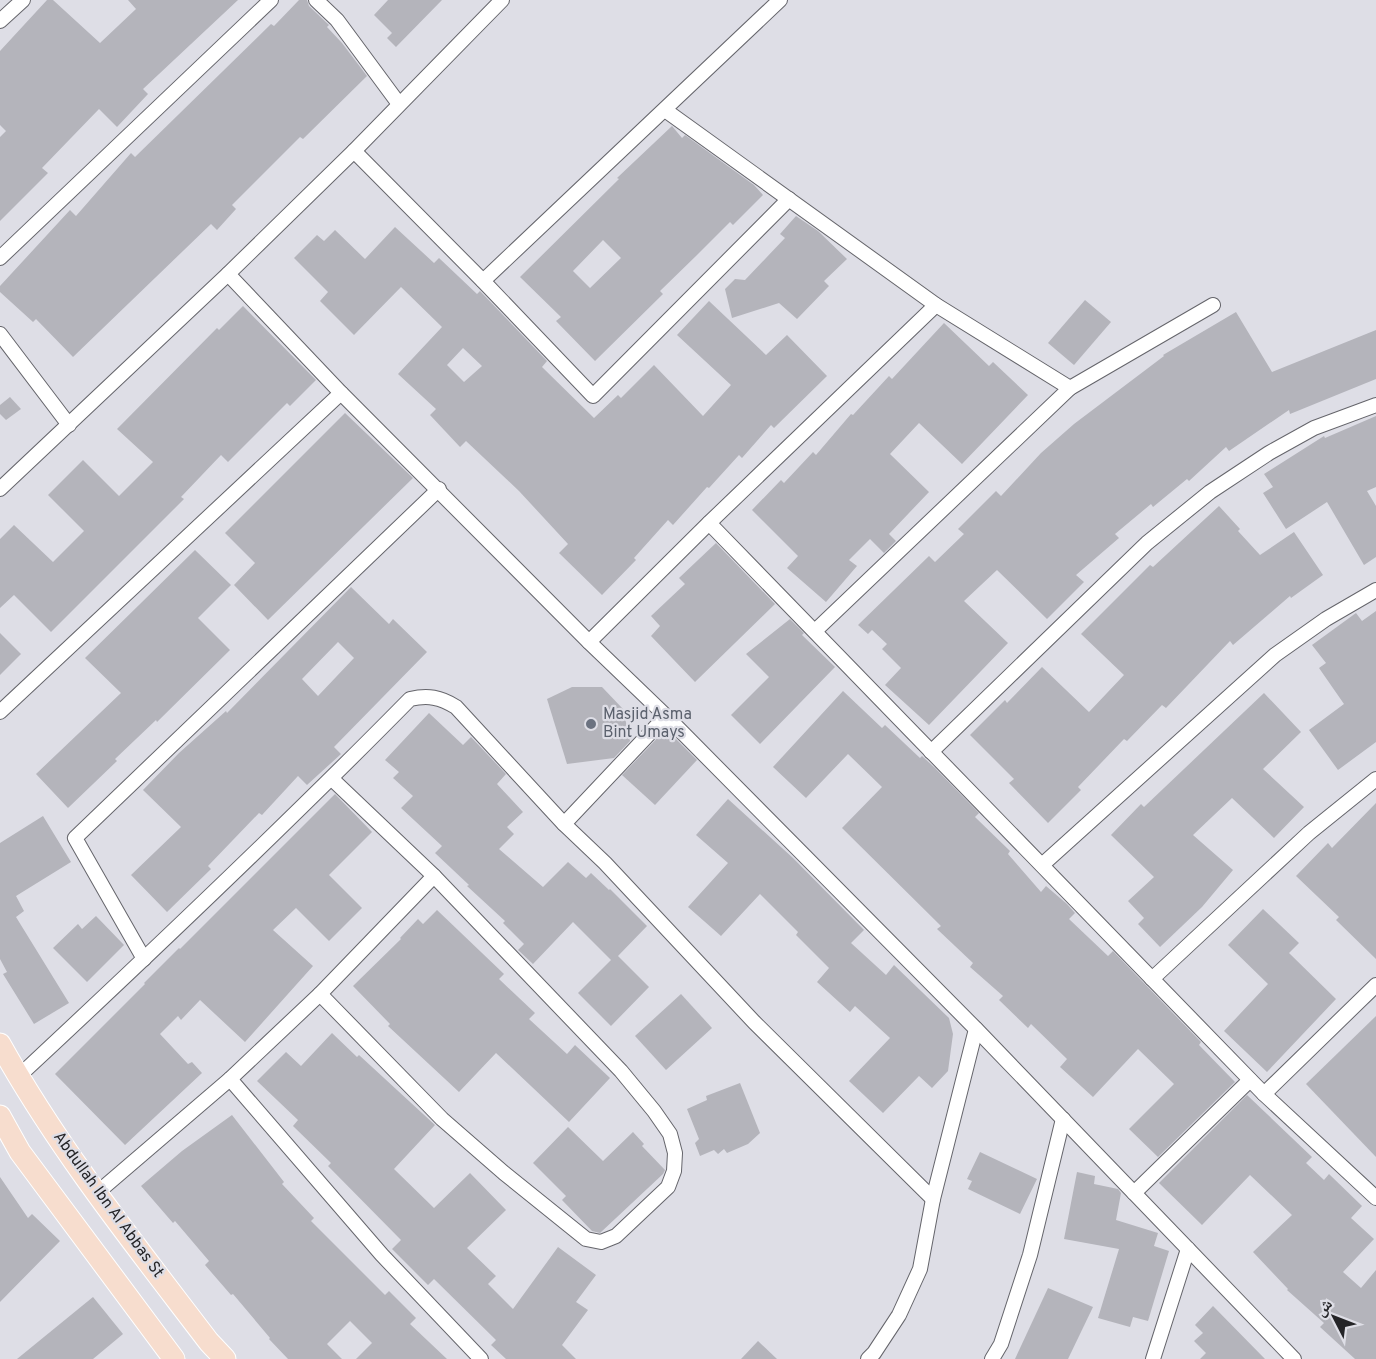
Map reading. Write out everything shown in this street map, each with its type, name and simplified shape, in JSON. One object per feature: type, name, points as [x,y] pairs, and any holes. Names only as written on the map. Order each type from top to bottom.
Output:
[{"type":"main road","name":"Abdullah Ibn Al Abbas St","points":[[0,1044],[18,1077],[97,1194],[209,1342],[225,1359]]},
{"type":"main road","points":[[0,1116],[20,1152],[174,1359]]},
{"type":"street","points":[[0,21],[23,0]]},
{"type":"street","points":[[0,258],[271,0]]},
{"type":"street","points":[[316,0],[338,20],[399,104]]},
{"type":"street","points":[[0,489],[228,274],[354,151],[502,0]]},
{"type":"street","points":[[483,281],[780,0]]},
{"type":"street","points":[[665,110],[936,305],[1070,388]]},
{"type":"street","points":[[354,151],[593,396],[789,199]]},
{"type":"street","points":[[228,274],[342,393],[976,1029],[1294,1359]]},
{"type":"street","points":[[589,642],[936,305]]},
{"type":"street","points":[[815,631],[1070,388],[1213,305]]},
{"type":"street","points":[[0,334],[69,425]]},
{"type":"street","points":[[0,712],[342,393]]},
{"type":"street","points":[[932,752],[1147,543],[1210,492],[1269,453],[1314,428],[1376,405]]},
{"type":"street","points":[[144,959],[75,838],[439,489]]},
{"type":"street","points":[[710,523],[1250,1080],[1376,1198]]},
{"type":"street","points":[[1042,865],[1275,655],[1326,619],[1376,590]]},
{"type":"street","points":[[18,1077],[332,778],[410,699],[434,697],[456,706],[564,824],[605,863],[754,1022],[933,1199]]},
{"type":"street","points":[[564,824],[666,716]]},
{"type":"street","points":[[320,994],[442,1119],[586,1239],[601,1242],[616,1236],[668,1187],[674,1171],[675,1153],[670,1134],[654,1111],[621,1071],[434,876],[332,778]]},
{"type":"street","points":[[1152,979],[1309,833],[1376,779]]},
{"type":"street","points":[[97,1194],[230,1079],[320,994],[434,876]]},
{"type":"street","points":[[1264,1094],[1376,985]]},
{"type":"street","points":[[868,1359],[899,1315],[920,1269],[933,1199],[976,1029]]},
{"type":"street","points":[[230,1079],[382,1255],[481,1359]]},
{"type":"street","points":[[1134,1192],[1250,1080]]},
{"type":"street","points":[[992,1359],[1001,1344],[1030,1255],[1063,1119]]},
{"type":"street","points":[[1153,1359],[1188,1249]]},
{"type":"building","points":[[47,0],[53,0],[100,43],[136,9],[128,0],[238,0],[143,89],[148,94],[117,127],[99,109],[42,168],[48,173],[0,221],[0,137],[6,131],[0,125],[0,51]]},
{"type":"building","points":[[299,0],[307,0],[309,6],[329,25],[327,27],[367,76],[303,139],[300,137],[232,205],[236,209],[217,230],[211,224],[73,357],[36,319],[33,322],[0,292],[0,286],[70,210],[76,216],[131,153],[135,157],[271,24],[274,26]]},
{"type":"building","points":[[388,0],[442,0],[396,47],[387,38],[392,33],[374,15]]},
{"type":"building","points":[[672,126],[682,138],[685,135],[754,185],[763,195],[733,225],[730,222],[660,291],[663,294],[595,361],[556,321],[561,317],[520,277],[619,179],[617,178]],"holes":[[[603,240],[621,258],[590,288],[573,271]]]},
{"type":"building","points":[[796,216],[818,231],[847,259],[824,281],[829,286],[797,319],[779,303],[732,318],[725,289],[735,279],[745,280],[785,238],[780,234]]},
{"type":"building","points":[[395,227],[434,263],[439,258],[477,294],[480,291],[547,361],[542,367],[594,418],[618,395],[621,398],[654,365],[703,416],[731,385],[677,335],[709,301],[766,355],[787,335],[827,376],[774,428],[771,425],[742,458],[739,455],[673,525],[668,520],[634,558],[636,560],[602,595],[559,553],[568,544],[519,491],[466,441],[460,447],[430,415],[436,409],[398,374],[442,327],[401,287],[354,335],[320,301],[328,292],[294,258],[317,235],[324,241],[335,230],[365,259]],"holes":[[[463,348],[482,366],[464,382],[447,365]]]},
{"type":"building","points":[[1085,300],[1111,322],[1074,365],[1048,343]]},
{"type":"building","points":[[243,306],[316,380],[290,406],[287,403],[228,462],[221,455],[181,497],[184,499],[51,632],[14,595],[0,608],[0,539],[14,525],[53,562],[84,531],[48,495],[83,460],[119,496],[153,462],[117,429],[217,328],[219,330]]},
{"type":"building","points":[[1236,312],[1272,372],[1376,330],[1376,379],[1290,414],[1289,410],[1229,451],[1226,447],[1189,481],[1187,479],[1153,507],[1151,504],[1115,534],[1119,538],[1076,575],[1084,582],[1047,619],[997,570],[964,601],[1008,643],[929,725],[885,685],[901,668],[882,649],[887,644],[872,630],[868,634],[858,625],[929,556],[935,562],[964,534],[958,529],[996,491],[1001,496],[1041,453],[1074,424],[1163,355]]},
{"type":"building","points":[[944,323],[989,366],[993,362],[1028,395],[962,464],[919,423],[890,454],[929,492],[889,534],[896,541],[884,553],[870,539],[849,560],[857,566],[826,602],[787,568],[798,556],[752,510],[781,480],[784,483],[813,452],[816,455],[851,414],[853,415],[889,376],[892,379]]},
{"type":"building","points":[[10,397],[21,409],[6,420],[0,414],[0,405]]},
{"type":"building","points":[[345,413],[413,478],[268,620],[234,585],[255,563],[225,533]]},
{"type":"building","points":[[1376,416],[1376,487],[1367,491],[1376,506],[1376,557],[1364,565],[1327,502],[1286,529],[1263,493],[1273,487],[1264,474],[1324,436],[1325,438]]},
{"type":"building","points":[[1219,506],[1260,555],[1294,532],[1323,575],[1291,598],[1290,596],[1233,645],[1230,641],[1166,708],[1162,705],[1127,741],[1124,739],[1078,787],[1081,790],[1048,823],[1009,783],[1014,779],[970,735],[1005,700],[1007,703],[1042,667],[1089,712],[1124,675],[1081,634],[1150,565],[1153,567]]},
{"type":"building","points":[[716,543],[775,604],[695,682],[651,636],[660,626],[651,616],[685,584],[679,578]]},
{"type":"building","points":[[195,550],[231,585],[198,618],[230,650],[157,722],[156,720],[115,759],[117,761],[68,808],[36,774],[121,693],[85,658]]},
{"type":"building","points":[[351,587],[389,624],[393,619],[427,652],[334,747],[341,754],[307,785],[298,776],[262,815],[259,813],[208,866],[211,869],[167,912],[131,875],[181,827],[143,790],[179,753],[226,711],[227,713]],"holes":[[[338,642],[354,658],[318,696],[302,679]]]},
{"type":"building","points":[[1376,611],[1376,742],[1338,770],[1309,730],[1344,704],[1319,668],[1326,663],[1312,645],[1356,613],[1362,621]]},
{"type":"building","points":[[790,619],[804,633],[802,635],[835,667],[760,744],[731,715],[769,677],[746,654]]},
{"type":"building","points":[[0,633],[21,654],[0,675]]},
{"type":"building","name":"Masjid Asma Bint Umays","points":[[572,687],[602,687],[623,709],[630,741],[614,758],[567,764],[547,699]]},
{"type":"building","points":[[843,691],[882,728],[885,725],[920,758],[922,756],[935,768],[979,813],[975,817],[1010,851],[1008,854],[1041,892],[1046,886],[1067,904],[1075,913],[1069,919],[1108,956],[1113,951],[1201,1042],[1199,1045],[1235,1082],[1158,1157],[1129,1129],[1174,1084],[1138,1049],[1093,1097],[1060,1067],[1067,1059],[1031,1024],[1028,1028],[999,1000],[1003,996],[970,967],[973,963],[937,929],[941,926],[842,828],[882,787],[848,754],[806,798],[773,767]]},
{"type":"building","points":[[1264,693],[1301,732],[1263,769],[1304,807],[1274,838],[1232,798],[1193,835],[1233,870],[1202,907],[1160,947],[1138,924],[1144,918],[1128,901],[1154,877],[1111,835],[1141,804],[1144,807]]},
{"type":"building","points":[[429,713],[463,745],[471,737],[506,774],[497,784],[523,812],[507,827],[514,834],[499,849],[543,887],[568,862],[586,878],[591,873],[647,926],[618,956],[649,987],[611,1026],[578,993],[611,960],[573,922],[533,964],[518,950],[524,944],[503,923],[505,921],[435,853],[442,846],[401,808],[413,796],[393,778],[399,772],[385,760]]},
{"type":"building","points":[[666,729],[697,760],[655,805],[622,775]]},
{"type":"building","points":[[335,794],[372,832],[329,875],[362,908],[329,941],[296,908],[273,930],[313,966],[245,1042],[200,1000],[181,1020],[178,1016],[160,1034],[188,1064],[192,1062],[202,1073],[125,1145],[55,1074]]},
{"type":"building","points":[[728,799],[793,858],[864,930],[851,943],[886,975],[894,965],[949,1018],[953,1034],[948,1071],[932,1088],[919,1076],[883,1113],[849,1081],[890,1038],[855,1006],[850,1012],[817,982],[829,968],[796,935],[798,932],[760,894],[721,936],[688,907],[728,863],[696,835]]},
{"type":"building","points":[[1376,803],[1376,959],[1336,920],[1339,917],[1296,876],[1328,843],[1332,848]]},
{"type":"building","points":[[43,816],[71,862],[16,896],[24,911],[16,917],[69,1003],[34,1024],[3,974],[7,972],[0,959],[0,843]]},
{"type":"building","points":[[1263,909],[1299,943],[1289,953],[1336,999],[1267,1072],[1224,1031],[1268,984],[1228,945]]},
{"type":"building","points":[[437,910],[504,974],[499,979],[535,1013],[529,1019],[567,1054],[575,1045],[610,1078],[569,1122],[496,1053],[459,1092],[388,1026],[390,1024],[353,986],[418,919],[423,924]]},
{"type":"building","points":[[96,916],[124,945],[87,982],[53,948],[78,924],[82,929]]},
{"type":"building","points":[[681,994],[712,1028],[666,1070],[635,1036]]},
{"type":"building","points":[[1376,1016],[1376,1157],[1306,1084]]},
{"type":"building","points":[[332,1033],[435,1125],[394,1169],[434,1208],[470,1173],[506,1210],[467,1248],[496,1276],[488,1284],[513,1309],[558,1247],[596,1275],[576,1302],[588,1310],[562,1345],[576,1359],[506,1359],[491,1345],[496,1340],[434,1279],[428,1285],[392,1249],[401,1240],[328,1166],[331,1163],[293,1126],[298,1120],[257,1081],[286,1052],[301,1066]]},
{"type":"building","points":[[740,1083],[760,1133],[748,1144],[727,1153],[724,1149],[718,1154],[714,1150],[700,1156],[695,1143],[699,1139],[687,1109],[707,1100],[706,1096]]},
{"type":"building","points":[[1247,1095],[1312,1157],[1306,1163],[1324,1180],[1329,1174],[1362,1206],[1351,1218],[1374,1239],[1343,1272],[1361,1288],[1376,1270],[1376,1359],[1355,1359],[1320,1327],[1324,1323],[1287,1290],[1253,1252],[1292,1215],[1250,1175],[1202,1225],[1159,1183]]},
{"type":"building","points":[[232,1115],[284,1182],[282,1184],[314,1218],[311,1221],[385,1295],[389,1291],[416,1318],[410,1324],[447,1359],[356,1359],[372,1343],[350,1321],[327,1344],[342,1359],[288,1359],[269,1339],[233,1294],[231,1295],[205,1265],[209,1261],[141,1186],[182,1151]]},
{"type":"building","points":[[568,1127],[603,1161],[633,1132],[644,1144],[642,1146],[665,1170],[600,1233],[592,1231],[562,1200],[566,1196],[533,1163]]},
{"type":"building","points":[[980,1152],[1037,1179],[1020,1214],[968,1189],[972,1181],[967,1179]]},
{"type":"building","points":[[1077,1172],[1095,1176],[1094,1184],[1118,1189],[1121,1193],[1116,1220],[1158,1233],[1154,1246],[1169,1251],[1148,1321],[1133,1317],[1130,1327],[1098,1318],[1119,1249],[1064,1239]]},
{"type":"building","points":[[0,1177],[28,1218],[32,1214],[60,1241],[0,1302]]},
{"type":"building","points":[[1048,1288],[1093,1307],[1068,1359],[1015,1359]]},
{"type":"building","points":[[93,1297],[123,1334],[93,1359],[17,1359]]},
{"type":"building","points":[[1213,1306],[1265,1359],[1200,1359],[1206,1353],[1194,1341],[1203,1333],[1195,1325]]},
{"type":"building","points":[[758,1341],[777,1359],[741,1359]]},
{"type":"place","name":"Masjid Asma Bint Umays","points":[[591,724]]}]
